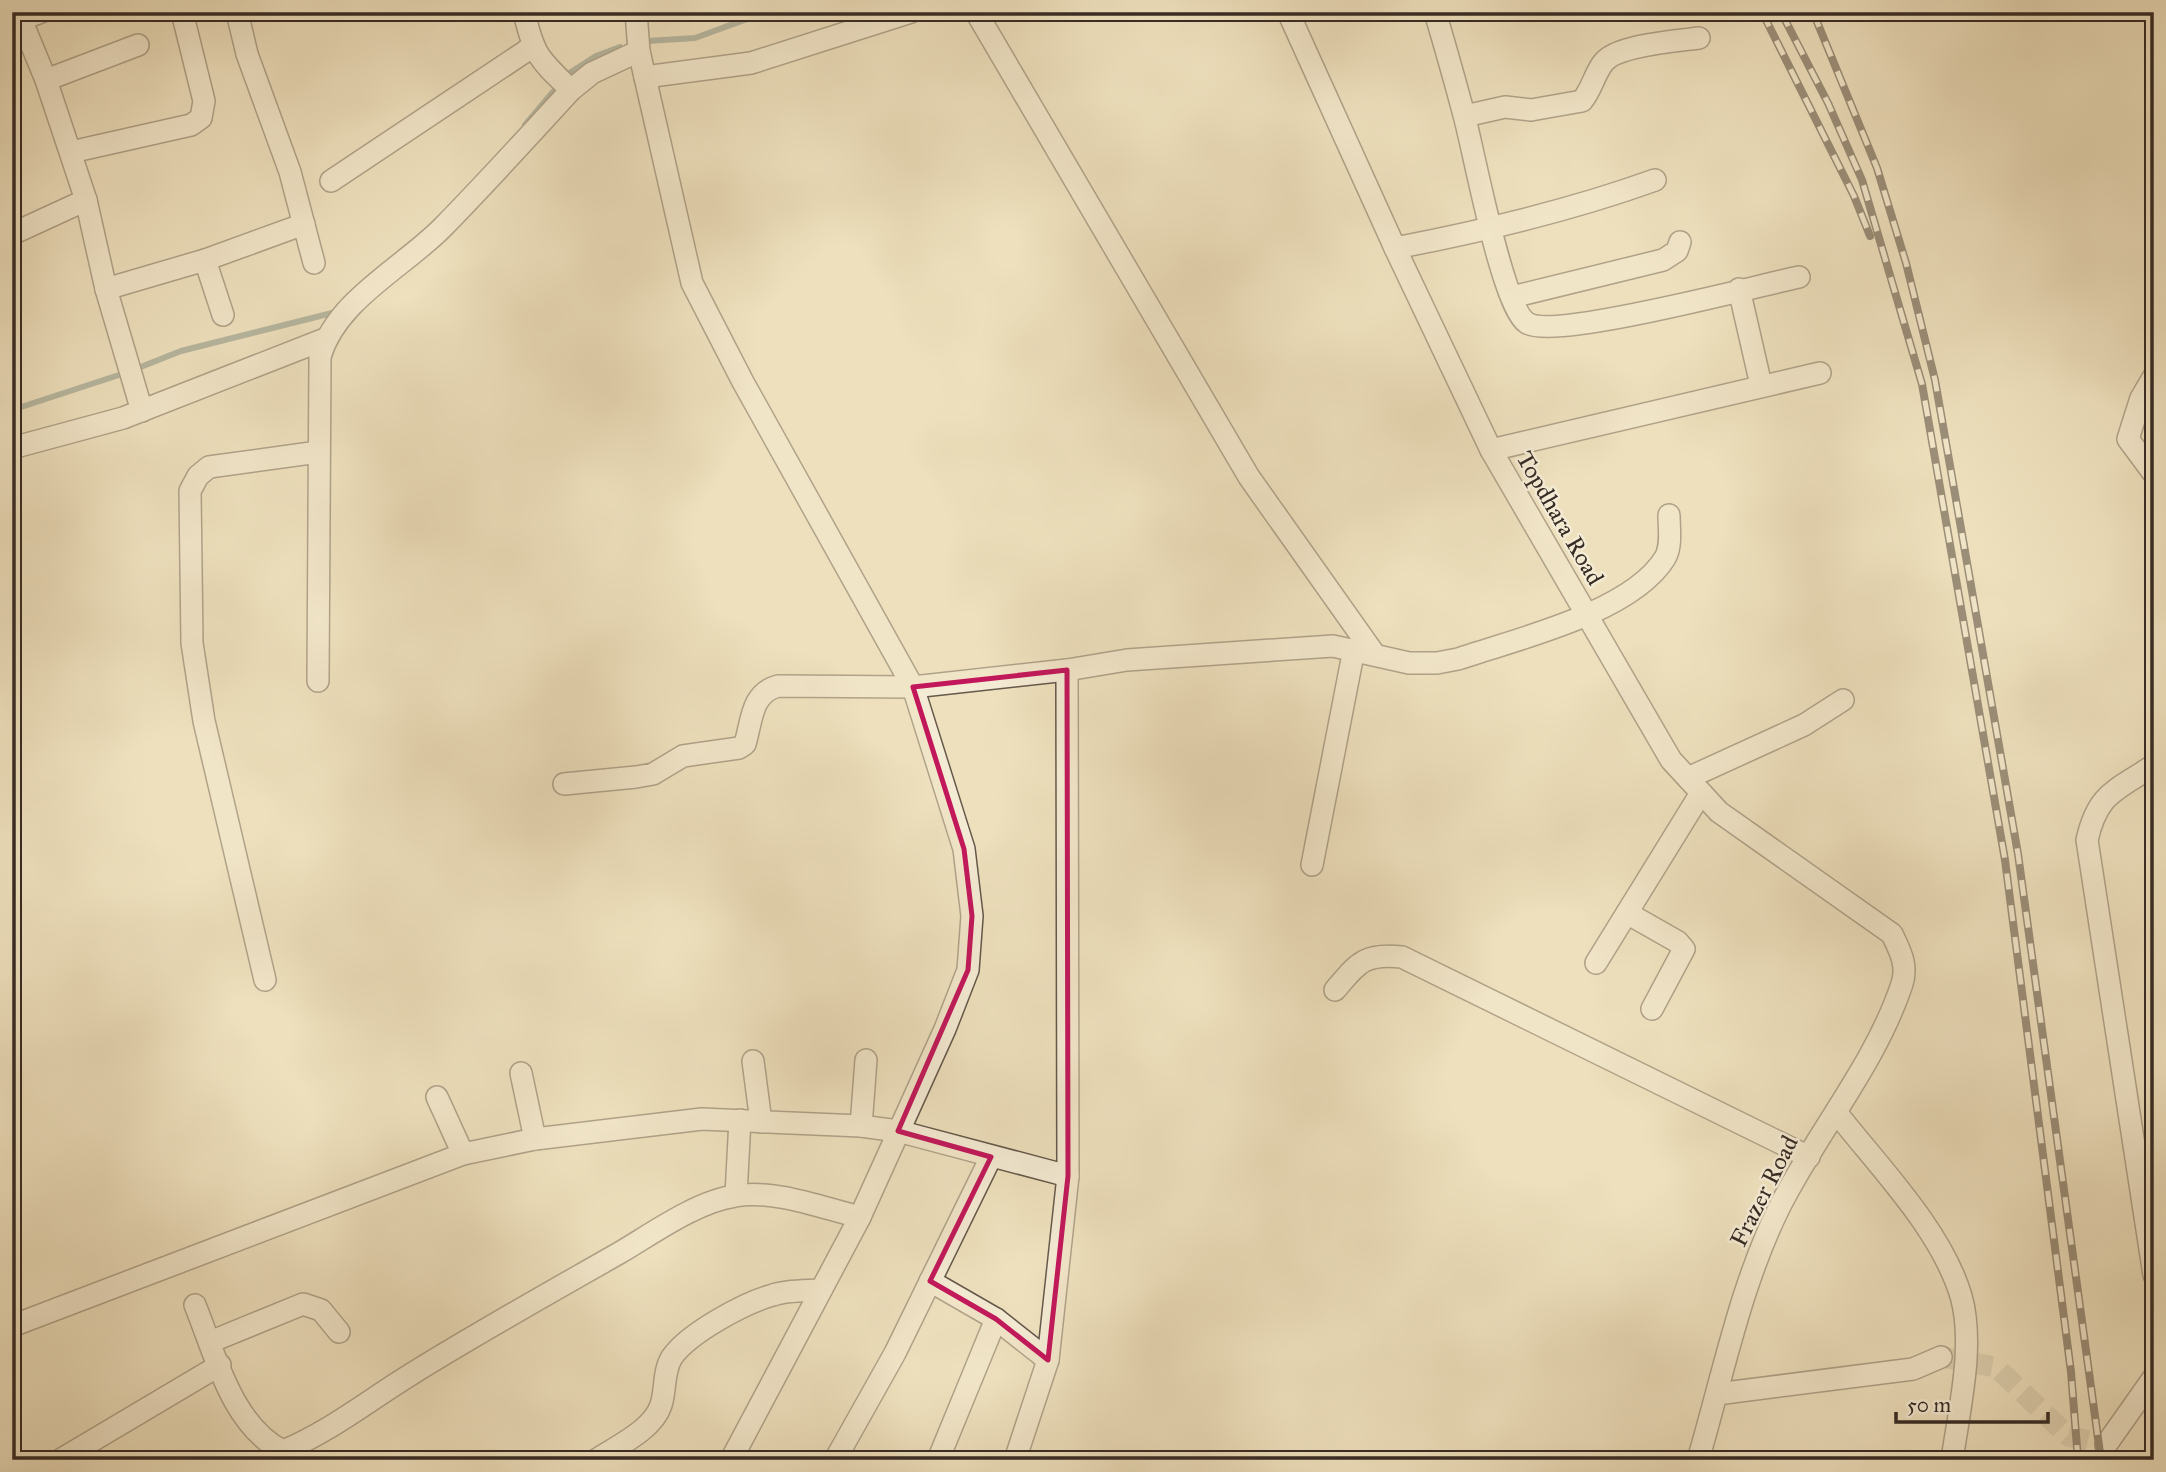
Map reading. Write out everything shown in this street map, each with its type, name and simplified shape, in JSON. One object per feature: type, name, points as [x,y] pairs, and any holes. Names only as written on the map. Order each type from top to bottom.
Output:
[{"type":"street","points":[[41,12],[17,19],[47,80],[71,152],[86,200],[106,289],[142,411]]},
{"type":"street","points":[[71,152],[191,125],[201,118],[204,101],[182,12]]},
{"type":"street","points":[[237,12],[247,54],[290,172],[314,263]]},
{"type":"street","points":[[524,12],[532,47],[538,58],[571,90]]},
{"type":"street","points":[[636,12],[639,51],[692,283],[743,382],[913,687],[964,849],[972,916],[968,970],[860,1217],[731,1460]]},
{"type":"street","points":[[645,76],[751,63],[911,12]]},
{"type":"street","points":[[976,12],[1249,477],[1364,652],[1312,865]]},
{"type":"street","name":"Topdhara Road","points":[[1288,12],[1395,248],[1491,450],[1671,760],[1719,812],[1766,848],[1892,934],[1904,959]]},
{"type":"street","points":[[1435,12],[1465,116],[1491,230],[1515,308],[1526,322],[1538,326],[1589,323],[1799,277]]},
{"type":"street","points":[[1465,116],[1505,107],[1531,110],[1582,101],[1593,87],[1602,64],[1616,52],[1699,38]]},
{"type":"street","points":[[47,80],[138,45]]},
{"type":"street","points":[[331,181],[532,47]]},
{"type":"street","points":[[318,681],[318,452],[320,357],[325,339],[360,300],[442,229],[571,90],[592,73],[639,51]]},
{"type":"street","points":[[1395,248],[1491,230],[1594,202],[1655,180]]},
{"type":"street","points":[[12,234],[86,200]]},
{"type":"street","points":[[106,289],[205,260],[304,224]]},
{"type":"street","points":[[1511,297],[1663,260],[1677,251],[1681,242]]},
{"type":"street","points":[[205,260],[223,315]]},
{"type":"street","points":[[1739,289],[1760,385]]},
{"type":"street","points":[[12,448],[142,411],[325,339]]},
{"type":"street","points":[[1491,450],[1820,373]]},
{"type":"street","points":[[2154,376],[2141,398],[2128,439],[2154,474]]},
{"type":"street","points":[[265,980],[204,721],[192,642],[190,491],[198,476],[209,467],[318,452]]},
{"type":"street","points":[[564,784],[636,778],[653,774],[683,756],[739,748],[745,744],[754,706],[771,688],[913,687],[1067,670],[1127,660],[1333,646],[1409,663],[1437,663],[1587,617],[1647,578],[1666,557],[1670,539],[1669,515]]},
{"type":"street","points":[[1016,1460],[1048,1360],[1068,1176],[1067,670]]},
{"type":"street","points":[[1595,963],[1627,913],[1695,786],[1843,700]]},
{"type":"street","points":[[2154,765],[2110,793],[2093,813],[2087,840],[2146,1164],[2154,1275]]},
{"type":"street","points":[[1627,913],[1678,942],[1685,949],[1652,1009]]},
{"type":"street","points":[[1335,990],[1356,965],[1376,954],[1402,957],[1809,1157]]},
{"type":"street","name":"Frazer Road","points":[[1698,1460],[1740,1300],[1780,1207],[1883,1030],[1903,981],[1904,959]]},
{"type":"street","points":[[862,1126],[866,1060]]},
{"type":"street","points":[[753,1061],[761,1122]]},
{"type":"street","points":[[520,1073],[535,1139]]},
{"type":"street","points":[[437,1097],[463,1154]]},
{"type":"street","points":[[1836,1112],[1929,1232],[1961,1298],[1966,1355],[1952,1460]]},
{"type":"street","points":[[12,1326],[463,1154],[535,1139],[702,1119],[862,1126],[898,1131],[1068,1176]]},
{"type":"street","points":[[736,1195],[740,1121]]},
{"type":"street","points":[[835,1460],[895,1353],[992,1157]]},
{"type":"street","points":[[195,1305],[248,1422],[267,1443],[283,1451],[313,1438],[411,1375],[671,1223],[736,1195],[772,1197],[860,1217]]},
{"type":"street","points":[[930,1281],[996,1320],[1048,1360]]},
{"type":"street","points":[[596,1460],[638,1433],[651,1420],[661,1406],[671,1359],[682,1347],[749,1304],[775,1294],[821,1290]]},
{"type":"street","points":[[210,1342],[303,1304],[321,1311],[339,1332]]},
{"type":"street","points":[[938,1460],[996,1320]]},
{"type":"street","points":[[1717,1394],[1913,1369],[1941,1357]]},
{"type":"street","points":[[60,1460],[220,1365]]},
{"type":"street","points":[[2106,1445],[2154,1377]]},
{"type":"highlighted area","points":[[1067,670],[1068,1176],[1048,1360],[996,1319],[930,1281],[991,1157],[898,1131],[968,970],[972,916],[964,849],[913,687]]},
{"type":"waterway","points":[[647,41],[695,38],[766,12]]},
{"type":"waterway","points":[[568,74],[596,56],[620,47]]},
{"type":"waterway","points":[[525,125],[553,92]]},
{"type":"waterway","points":[[12,410],[128,372],[181,351],[336,312]]},
{"type":"tunnel","points":[[1941,1357],[1996,1367],[2068,1436],[2106,1445]]},
{"type":"railway","points":[[1762,12],[1854,196],[1870,236]]},
{"type":"railway","points":[[1781,12],[1828,103],[1862,180],[1922,384],[2005,860],[2071,1372],[2078,1460]]},
{"type":"railway","points":[[1813,12],[1877,168],[1906,263],[1935,380],[2018,854],[2101,1460]]}]
